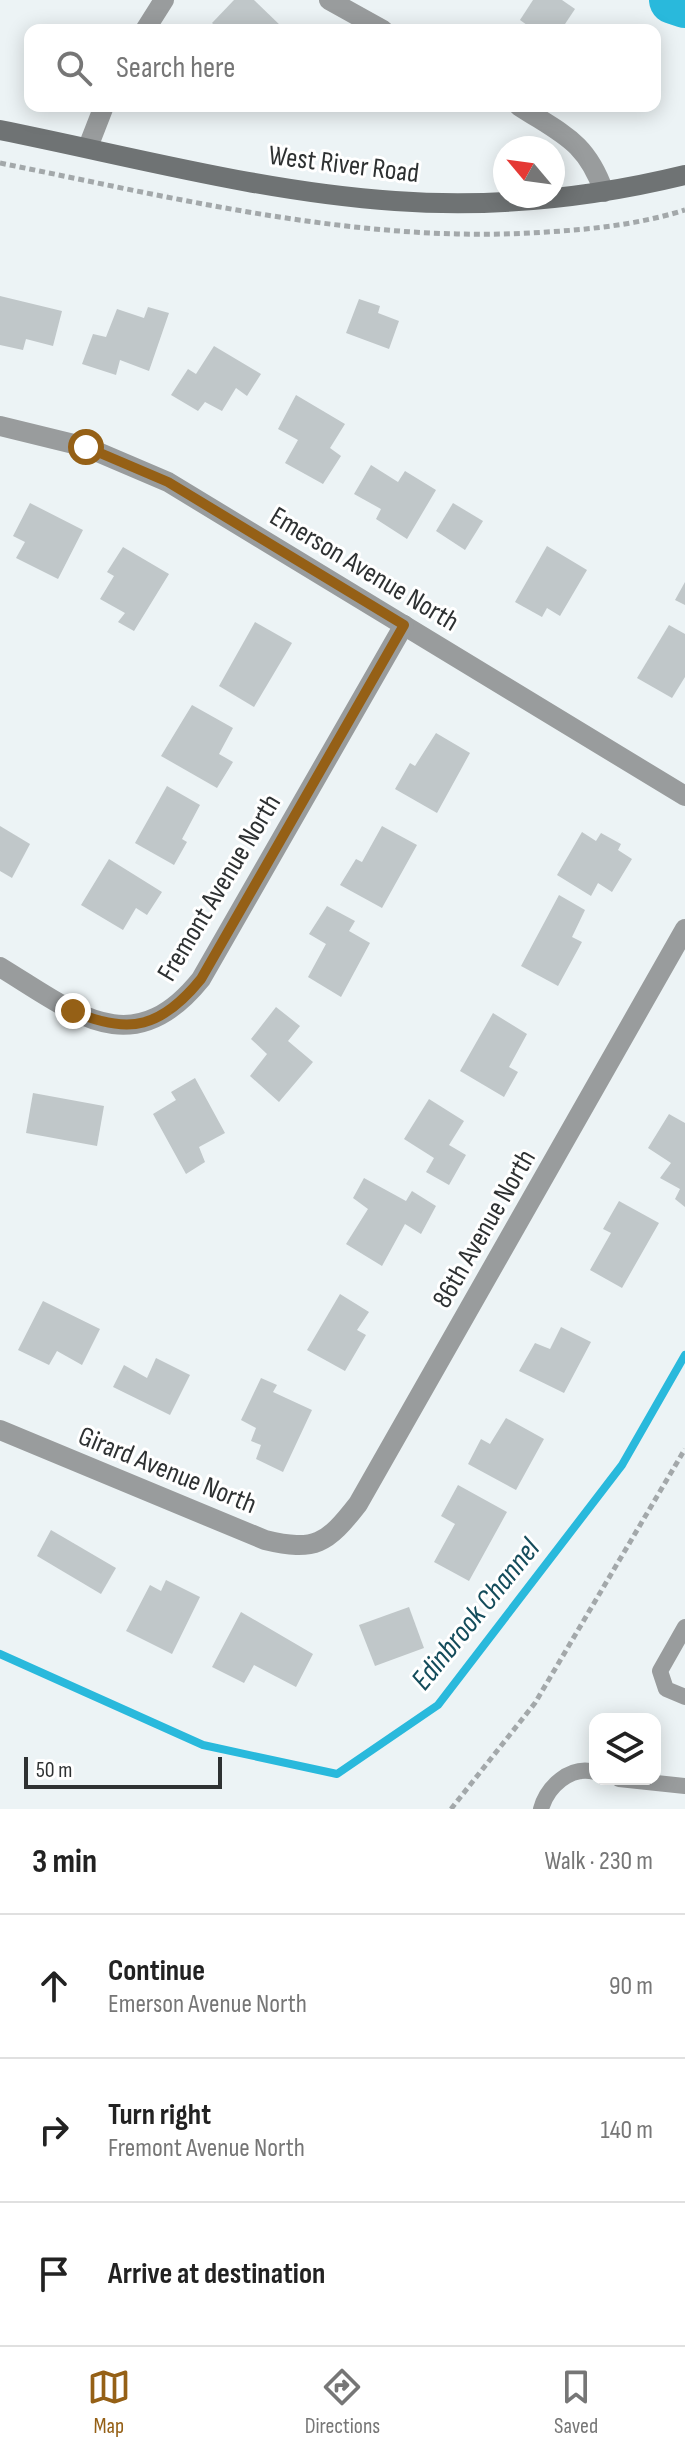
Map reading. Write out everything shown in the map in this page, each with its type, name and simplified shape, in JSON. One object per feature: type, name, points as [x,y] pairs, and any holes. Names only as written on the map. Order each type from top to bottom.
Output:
[{"type":"street","points":[[149,24],[164,0]]},
{"type":"street","points":[[329,0],[372,24]]},
{"type":"street","points":[[88,147],[102,112]]},
{"type":"street","points":[[528,112],[581,146],[596,169],[604,192]]},
{"type":"street","name":"West River Road","points":[[0,130],[312,192],[395,201],[526,200],[604,192],[685,175]]},
{"type":"street","name":"Emerson Avenue North","points":[[0,426],[86,447],[132,464],[191,496],[685,796]]},
{"type":"street","name":"Fremont Avenue North","points":[[0,967],[100,1023],[129,1026],[157,1020],[182,1003],[201,979],[404,625]]},
{"type":"street","name":"86th Avenue North","points":[[318,1545],[341,1526],[358,1504],[685,929]]},
{"type":"street","name":"Girard Avenue North","points":[[0,1430],[265,1540],[294,1547],[318,1545]]},
{"type":"lane","points":[[685,1627],[660,1671],[666,1689],[685,1697]]},
{"type":"lane","points":[[541,1809],[544,1795],[561,1778],[589,1770]]},
{"type":"lane","points":[[661,1783],[685,1786]]},
{"type":"path","points":[[451,1809],[535,1703],[685,1449]]},
{"type":"building","points":[[234,0],[254,0],[279,24],[213,24]]},
{"type":"building","points":[[533,0],[562,0],[575,9],[565,24],[526,24],[520,20]]},
{"type":"building","points":[[0,296],[62,311],[53,346],[26,339],[23,350],[0,345]]},
{"type":"building","points":[[359,299],[380,306],[378,313],[399,321],[389,349],[346,333]]},
{"type":"building","points":[[148,307],[169,313],[149,371],[120,360],[116,375],[82,364],[93,334],[106,337],[117,309],[144,318]]},
{"type":"building","points":[[214,346],[261,374],[247,396],[236,388],[222,411],[205,402],[198,411],[171,395],[188,369],[196,374]]},
{"type":"building","points":[[296,395],[345,424],[330,448],[341,456],[323,484],[285,463],[298,440],[278,429]]},
{"type":"building","points":[[371,465],[398,482],[405,471],[436,490],[407,539],[376,519],[381,509],[354,494]]},
{"type":"building","points":[[30,503],[83,530],[58,579],[16,558],[25,542],[13,536]]},
{"type":"building","points":[[453,503],[483,521],[465,550],[436,531]]},
{"type":"building","points":[[547,546],[587,570],[560,616],[547,608],[542,617],[515,602]]},
{"type":"building","points":[[123,547],[169,574],[134,631],[118,622],[125,613],[100,599],[114,576],[107,572]]},
{"type":"building","points":[[685,582],[685,605],[675,600]]},
{"type":"building","points":[[255,622],[292,643],[254,707],[219,686]]},
{"type":"building","points":[[669,625],[685,634],[685,677],[672,698],[637,678]]},
{"type":"building","points":[[192,705],[233,728],[219,754],[233,762],[217,788],[161,756]]},
{"type":"building","points":[[436,733],[470,753],[437,813],[395,789],[410,763],[415,766]]},
{"type":"building","points":[[167,786],[200,805],[182,839],[187,842],[174,865],[135,843]]},
{"type":"building","points":[[0,826],[30,844],[12,878],[0,871]]},
{"type":"building","points":[[382,826],[417,845],[382,908],[340,885],[356,859],[362,862]]},
{"type":"building","points":[[582,832],[596,841],[601,833],[621,844],[618,850],[632,859],[612,892],[598,883],[591,896],[557,875]]},
{"type":"building","points":[[109,859],[162,892],[147,915],[136,908],[123,930],[81,905]]},
{"type":"building","points":[[559,895],[585,910],[572,937],[582,942],[558,986],[521,966]]},
{"type":"building","points":[[327,906],[355,921],[349,931],[370,943],[341,997],[308,977],[326,944],[309,934]]},
{"type":"building","points":[[276,1007],[300,1026],[288,1041],[313,1062],[279,1102],[250,1076],[267,1054],[251,1039]]},
{"type":"building","points":[[493,1013],[527,1034],[509,1067],[518,1072],[504,1097],[460,1071]]},
{"type":"building","points":[[195,1078],[225,1133],[199,1147],[205,1162],[186,1174],[153,1114],[176,1100],[171,1092]]},
{"type":"building","points":[[33,1093],[104,1106],[97,1146],[26,1133]]},
{"type":"building","points":[[429,1099],[464,1121],[449,1145],[466,1155],[449,1185],[426,1172],[434,1158],[404,1139]]},
{"type":"building","points":[[669,1114],[685,1123],[685,1207],[675,1199],[680,1189],[660,1178],[671,1163],[648,1148]]},
{"type":"building","points":[[364,1178],[406,1201],[412,1191],[436,1206],[421,1234],[405,1224],[382,1266],[346,1244],[368,1209],[353,1198]]},
{"type":"building","points":[[619,1201],[659,1223],[622,1288],[590,1270],[611,1233],[603,1229]]},
{"type":"building","points":[[340,1294],[369,1312],[357,1330],[366,1335],[345,1371],[307,1350]]},
{"type":"building","points":[[43,1301],[100,1329],[82,1365],[57,1351],[49,1365],[18,1350]]},
{"type":"building","points":[[561,1327],[591,1342],[564,1393],[519,1371],[535,1343],[550,1349]]},
{"type":"building","points":[[156,1358],[190,1375],[170,1415],[113,1387],[124,1365],[147,1378]]},
{"type":"building","points":[[261,1378],[277,1385],[273,1392],[312,1410],[283,1472],[256,1459],[261,1445],[251,1441],[256,1428],[241,1420]]},
{"type":"building","points":[[506,1418],[544,1439],[516,1490],[468,1464],[481,1439],[490,1444]]},
{"type":"building","points":[[458,1485],[507,1512],[469,1581],[434,1562],[455,1524],[441,1516]]},
{"type":"building","points":[[51,1530],[116,1568],[101,1594],[37,1556]]},
{"type":"building","points":[[166,1580],[200,1597],[172,1654],[126,1631],[150,1585],[161,1591]]},
{"type":"building","points":[[409,1607],[424,1648],[375,1666],[359,1625]]},
{"type":"building","points":[[241,1612],[313,1654],[296,1687],[254,1665],[244,1683],[212,1667]]},
{"type":"waterway","points":[[673,0],[685,4]]},
{"type":"waterway","name":"Edinbrook Channel","points":[[0,1654],[203,1745],[337,1774],[438,1705],[622,1465],[685,1355]]},
{"type":"route","points":[[73,1011],[100,1023],[129,1026],[157,1020],[182,1003],[201,979],[404,625],[168,482],[132,464],[86,447]]}]
